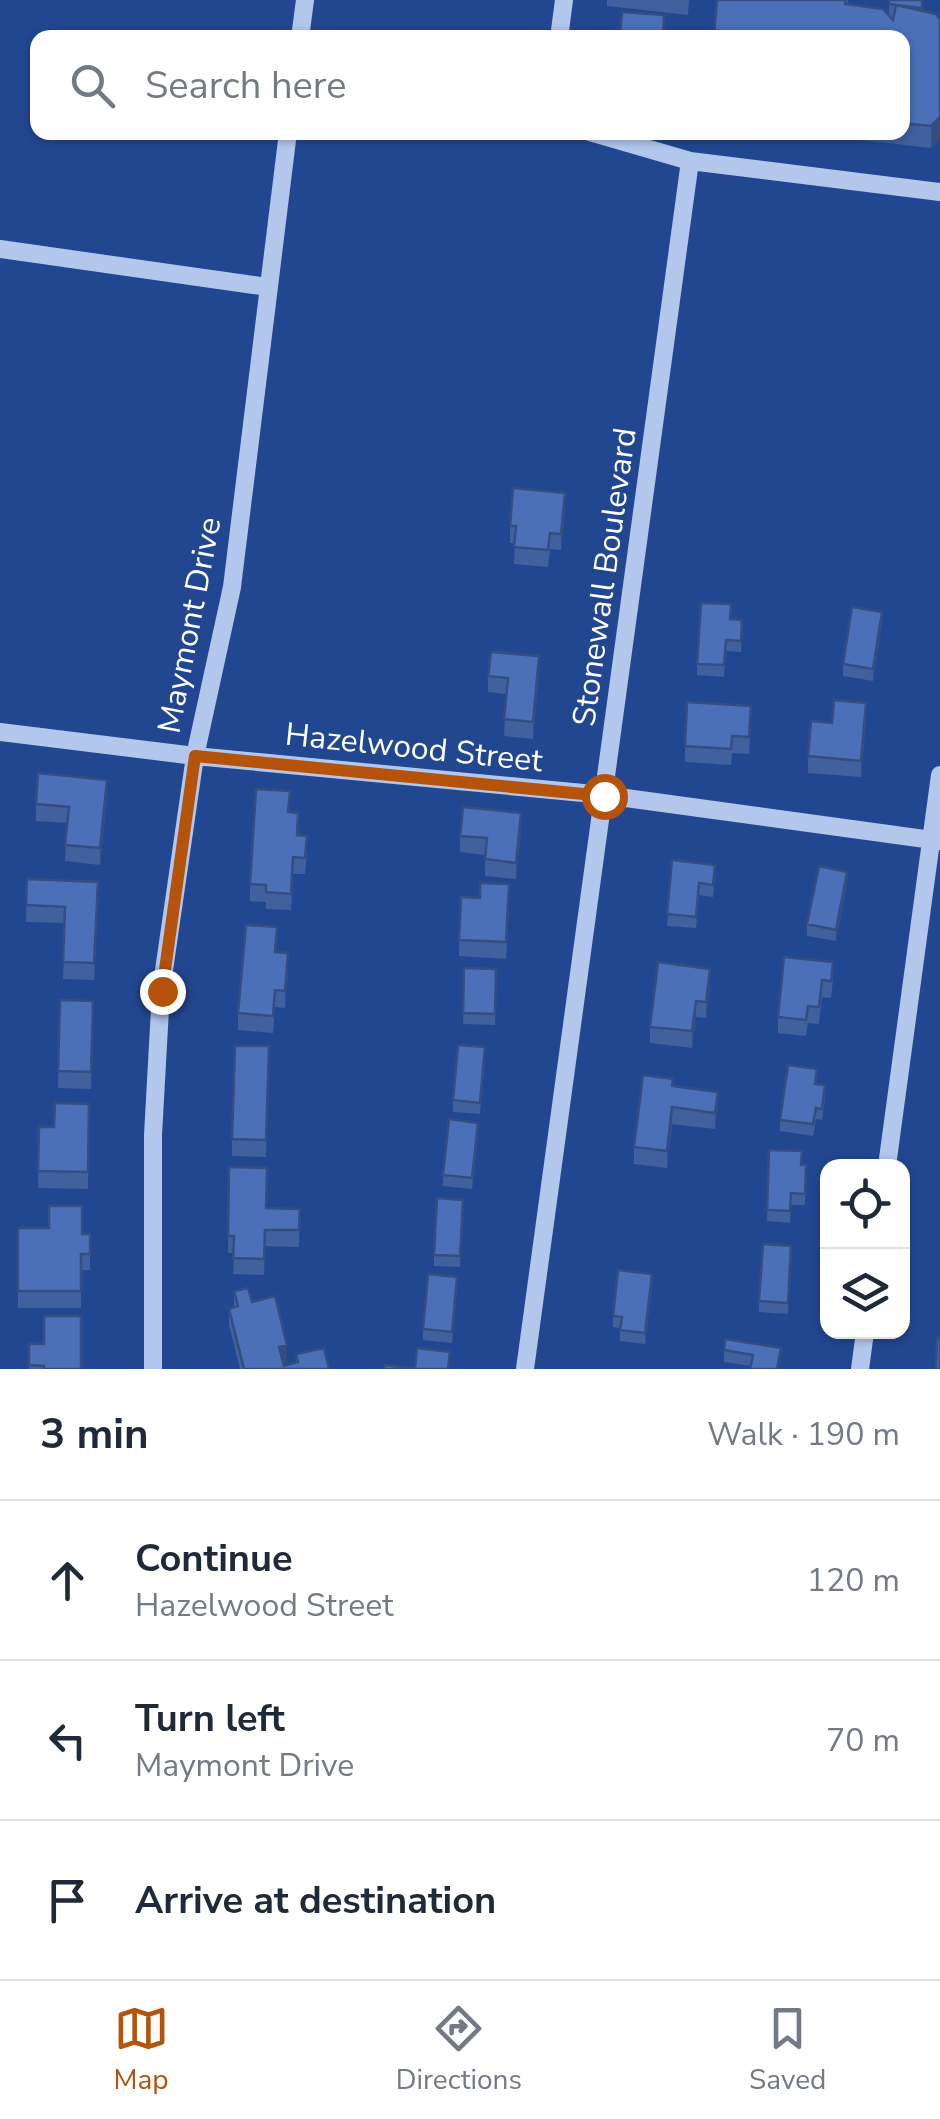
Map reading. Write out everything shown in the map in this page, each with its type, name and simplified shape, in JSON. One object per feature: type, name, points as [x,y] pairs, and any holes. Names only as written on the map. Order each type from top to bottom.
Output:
[{"type":"street","points":[[301,30],[305,0]]},
{"type":"street","points":[[560,30],[564,0]]},
{"type":"street","name":"Maymont Drive","points":[[153,1369],[152,1134],[160,1009],[195,756],[232,588],[287,140]]},
{"type":"street","points":[[618,140],[690,161],[940,192]]},
{"type":"street","name":"Stonewall Boulevard","points":[[524,1369],[690,161]]},
{"type":"street","points":[[0,249],[268,287]]},
{"type":"street","name":"Hazelwood Street","points":[[0,732],[195,756],[604,796],[936,841]]},
{"type":"street","points":[[888,1159],[936,841],[940,775]]},
{"type":"street","points":[[860,1369],[864,1339]]},
{"type":"building","points":[[717,0],[845,0],[845,4],[883,9],[893,20],[896,5],[936,14],[940,20],[940,117],[931,126],[910,124],[910,30],[715,30]]},
{"type":"building","points":[[889,0],[922,0],[922,8],[889,4]]},
{"type":"building","points":[[622,12],[664,15],[663,30],[621,30]]},
{"type":"building","points":[[513,488],[565,493],[561,534],[550,533],[548,550],[514,547],[516,526],[510,526]]},
{"type":"building","points":[[701,603],[731,604],[730,619],[742,620],[741,641],[726,640],[724,665],[697,664]]},
{"type":"building","points":[[852,607],[882,612],[873,669],[843,664]]},
{"type":"building","points":[[491,652],[539,656],[533,722],[504,719],[508,678],[488,676]]},
{"type":"building","points":[[834,700],[866,703],[861,761],[808,756],[811,721],[832,723]]},
{"type":"building","points":[[687,702],[751,706],[749,737],[732,736],[731,749],[685,746]]},
{"type":"building","points":[[38,773],[107,780],[100,848],[65,845],[69,807],[36,804]]},
{"type":"building","points":[[256,789],[290,791],[288,812],[298,813],[297,835],[307,836],[305,858],[293,857],[291,894],[266,892],[266,885],[250,884]]},
{"type":"building","points":[[463,807],[521,813],[516,863],[485,859],[487,838],[460,836]]},
{"type":"building","points":[[672,860],[715,865],[713,885],[699,883],[696,917],[667,914]]},
{"type":"building","points":[[819,866],[847,872],[836,930],[807,924]]},
{"type":"building","points":[[27,879],[98,882],[94,963],[63,962],[65,907],[26,905]]},
{"type":"building","points":[[480,883],[509,884],[506,942],[459,940],[461,897],[480,898]]},
{"type":"building","points":[[246,925],[277,927],[275,952],[288,953],[285,991],[275,990],[273,1016],[238,1013]]},
{"type":"building","points":[[784,957],[833,962],[831,981],[822,980],[819,1007],[808,1006],[806,1020],[778,1017]]},
{"type":"building","points":[[658,962],[710,969],[706,1002],[696,1001],[692,1031],[650,1027]]},
{"type":"building","points":[[464,968],[496,969],[495,1014],[463,1013]]},
{"type":"building","points":[[60,1000],[93,1001],[91,1072],[58,1071]]},
{"type":"building","points":[[458,1045],[485,1047],[480,1103],[453,1100]]},
{"type":"building","points":[[235,1046],[269,1046],[266,1140],[232,1139]]},
{"type":"building","points":[[788,1065],[817,1069],[815,1084],[825,1085],[822,1109],[816,1108],[813,1124],[780,1120]]},
{"type":"building","points":[[643,1075],[673,1079],[672,1086],[718,1092],[715,1113],[672,1107],[667,1151],[634,1147]]},
{"type":"building","points":[[55,1103],[89,1104],[88,1172],[38,1171],[39,1127],[54,1127]]},
{"type":"building","points":[[449,1119],[478,1123],[472,1178],[443,1175]]},
{"type":"building","points":[[769,1150],[802,1151],[801,1165],[806,1165],[805,1194],[791,1193],[790,1211],[767,1210]]},
{"type":"building","points":[[229,1167],[267,1168],[266,1208],[300,1209],[299,1230],[265,1230],[264,1259],[233,1258],[234,1236],[228,1236]]},
{"type":"building","points":[[437,1198],[463,1200],[460,1256],[434,1255]]},
{"type":"building","points":[[49,1206],[82,1206],[82,1234],[90,1234],[90,1254],[81,1254],[81,1291],[18,1291],[18,1228],[49,1228]]},
{"type":"building","points":[[763,1244],[791,1246],[788,1303],[759,1301]]},
{"type":"building","points":[[618,1270],[652,1274],[645,1333],[620,1330],[622,1317],[613,1316]]},
{"type":"building","points":[[428,1274],[457,1277],[452,1332],[423,1329]]},
{"type":"building","points":[[248,1288],[252,1302],[275,1296],[287,1345],[279,1347],[284,1366],[298,1362],[296,1354],[324,1348],[329,1369],[244,1369],[229,1309],[238,1306],[234,1291]]},
{"type":"building","points":[[44,1316],[81,1316],[81,1369],[29,1365],[29,1344],[44,1344]]},
{"type":"building","points":[[940,1338],[940,1369],[936,1369]]},
{"type":"building","points":[[725,1339],[781,1348],[777,1369],[750,1369],[753,1355],[724,1350]]},
{"type":"building","points":[[417,1348],[450,1352],[448,1369],[415,1369]]},
{"type":"route","points":[[162,991],[195,756],[604,796]]}]
